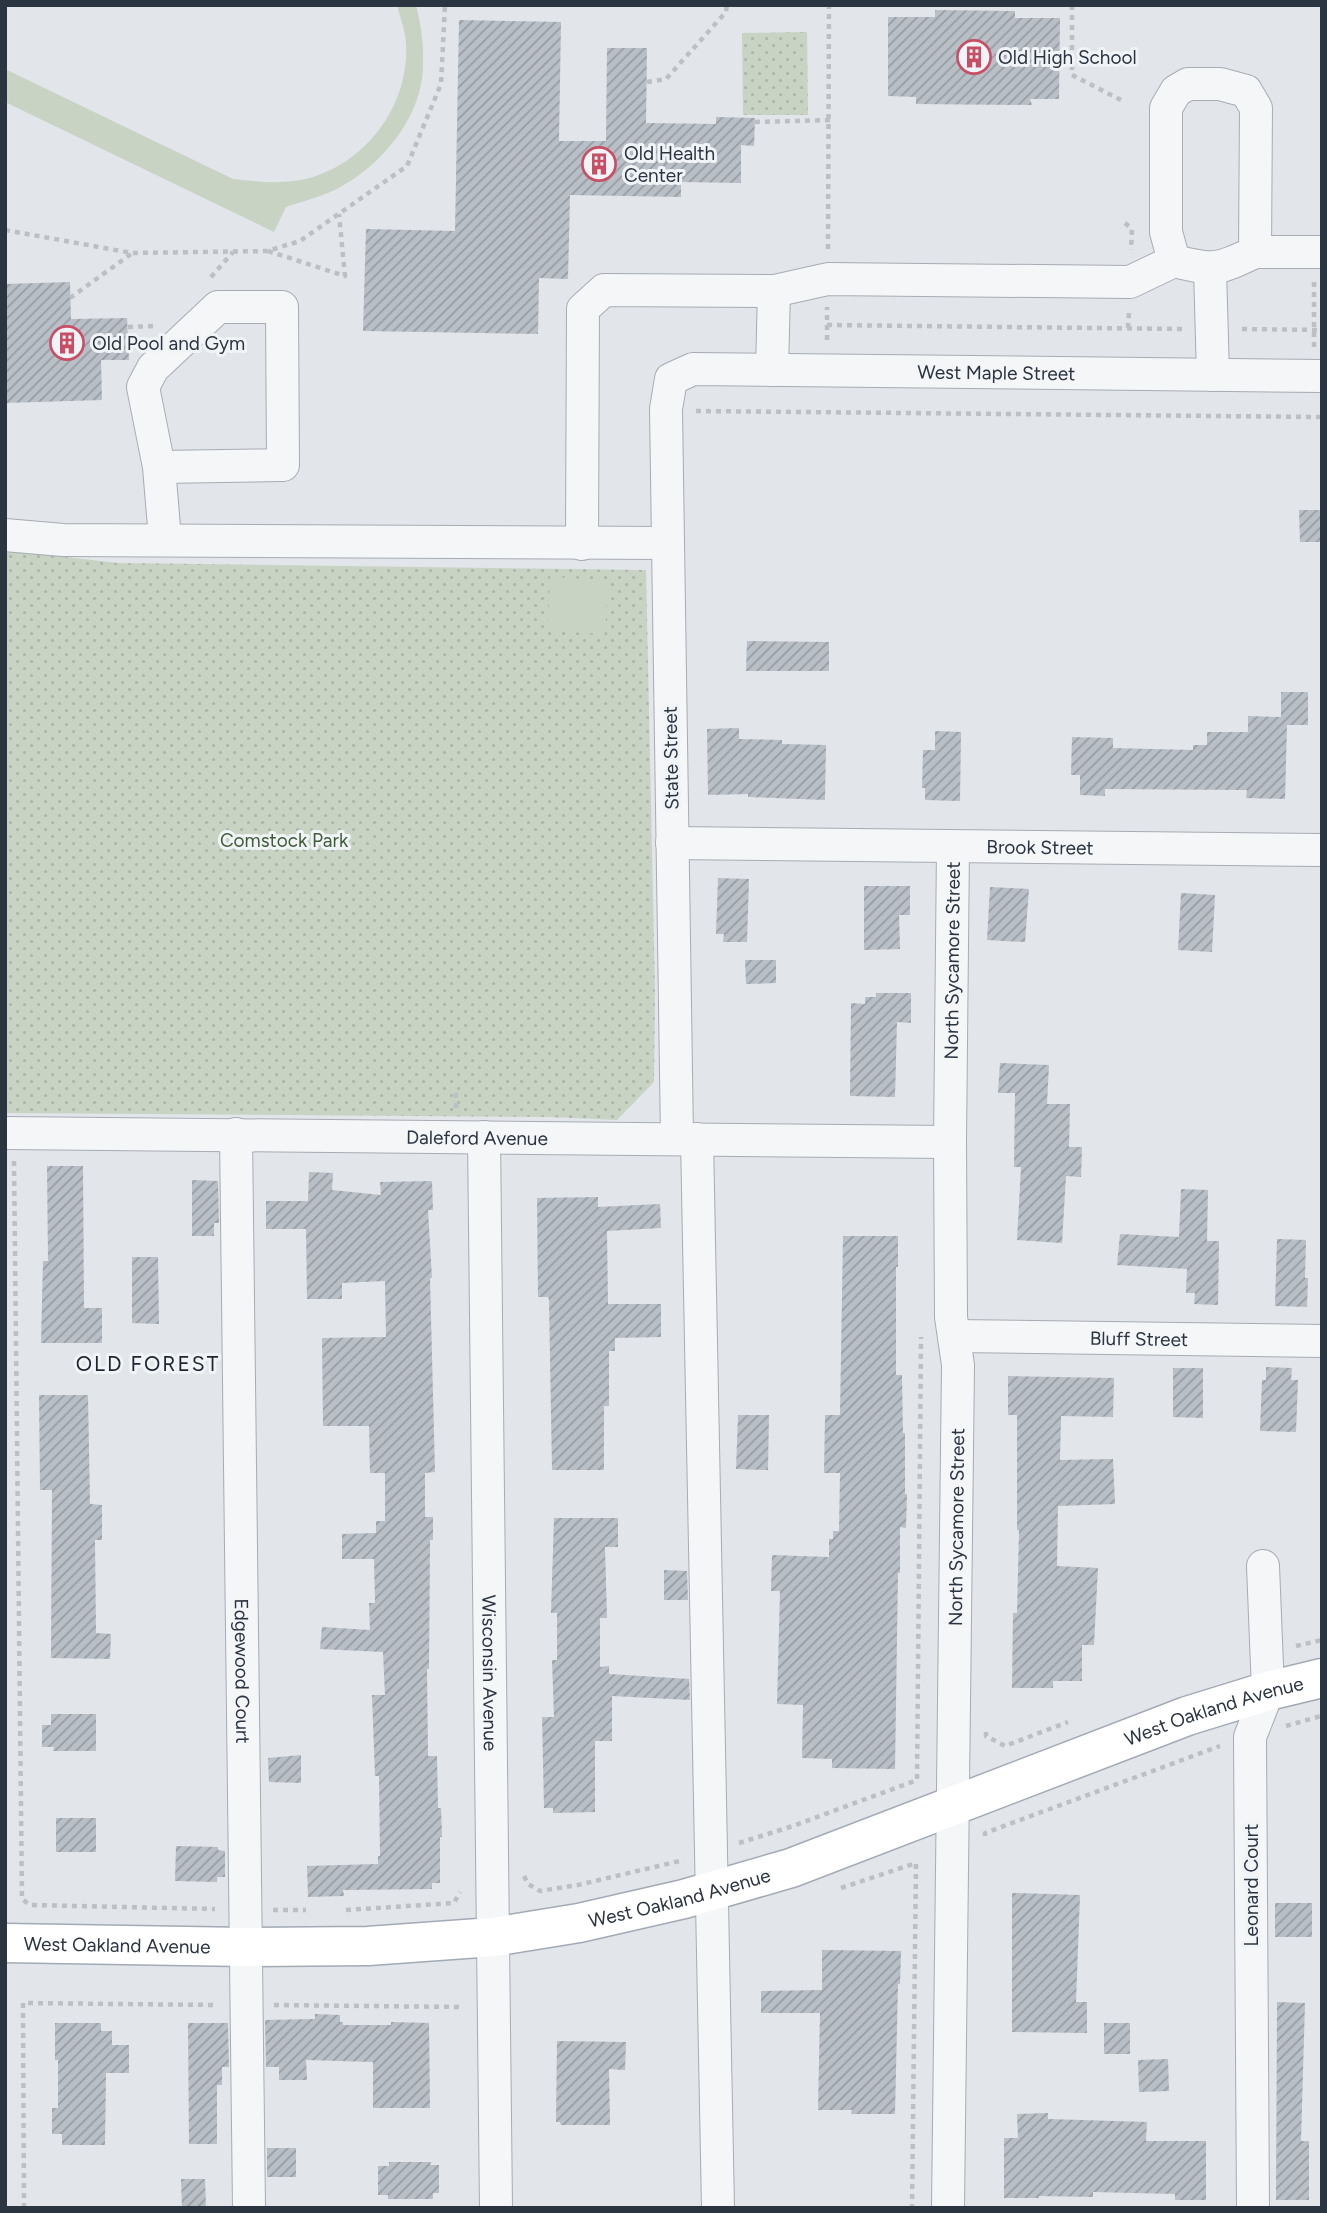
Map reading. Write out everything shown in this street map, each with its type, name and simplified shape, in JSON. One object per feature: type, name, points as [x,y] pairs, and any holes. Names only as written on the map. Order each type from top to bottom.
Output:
[{"type":"main road","name":"West Oakland Avenue","points":[[5,1943],[368,1946],[493,1937],[579,1923],[791,1868],[1187,1716],[1268,1691],[1322,1678]]},
{"type":"street","points":[[1174,261],[1166,232],[1166,108],[1175,91],[1188,83],[1220,83],[1246,91],[1256,108],[1255,252]]},
{"type":"street","points":[[582,544],[583,309],[604,290],[774,291],[828,279],[1130,282],[1174,261],[1210,270],[1255,252],[1316,252]]},
{"type":"street","points":[[1210,270],[1213,375]]},
{"type":"street","points":[[772,370],[774,291]]},
{"type":"street","points":[[159,467],[283,465],[282,307],[218,307],[153,369],[144,387],[159,467],[165,539]]},
{"type":"street","name":"West Maple Street","points":[[671,379],[693,369],[1318,376]]},
{"type":"street","name":"State Street","points":[[671,379],[666,409],[672,843],[687,1139],[712,1852],[718,2208]]},
{"type":"street","points":[[5,535],[63,540],[668,543]]},
{"type":"street","name":"Brook Street","points":[[672,843],[1322,850]]},
{"type":"street","name":"North Sycamore Street","points":[[948,2208],[958,1365],[951,1317],[953,847]]},
{"type":"street","name":"Daleford Avenue","points":[[5,1133],[950,1142]]},
{"type":"street","name":"Edgewood Court","points":[[236,1135],[249,2208]]},
{"type":"street","name":"Wisconsin Avenue","points":[[484,1137],[496,2208]]},
{"type":"street","name":"Bluff Street","points":[[955,1336],[1322,1341]]},
{"type":"street","name":"Leonard Court","points":[[1253,2208],[1250,1737],[1268,1691],[1263,1566]]},
{"type":"path","points":[[5,230],[132,253],[267,251],[300,241],[407,166],[441,84],[445,5]]},
{"type":"path","points":[[647,82],[666,79],[726,12],[727,5]]},
{"type":"path","points":[[828,279],[829,5]]},
{"type":"path","points":[[1073,5],[1073,75],[1124,101]]},
{"type":"path","points":[[755,122],[830,120]]},
{"type":"path","points":[[267,251],[345,276],[339,214]]},
{"type":"path","points":[[1316,252],[1314,330],[1318,376]]},
{"type":"path","points":[[71,298],[132,253]]},
{"type":"path","points":[[827,325],[1322,330]]},
{"type":"path","points":[[696,411],[1322,417]]},
{"type":"path","points":[[520,1868],[528,1884],[540,1891],[578,1885],[712,1852],[793,1826],[917,1780],[922,1330]]},
{"type":"path","points":[[1266,1653],[1322,1640]]},
{"type":"path","points":[[985,1833],[1250,1737],[1322,1715]]},
{"type":"path","points":[[986,1722],[986,1736],[1005,1746],[1079,1718]]},
{"type":"path","points":[[840,1888],[916,1863],[912,2208]]},
{"type":"path","points":[[24,2208],[23,2003],[462,2007]]},
{"type":"green space","points":[[397,5],[416,5],[423,43],[421,83],[408,119],[386,151],[358,176],[335,190],[286,207],[274,232],[5,102],[5,69],[233,179],[273,182],[303,180],[334,168],[352,157],[369,142],[393,106],[401,86],[406,42]]},
{"type":"green space","points":[[807,32],[808,115],[743,115],[742,33]]},
{"type":"green space","name":"Comstock Park","points":[[5,550],[118,563],[646,570],[655,992],[654,1082],[617,1120],[549,1117],[5,1113]]},
{"type":"green space","points":[[550,577],[608,580],[605,634],[548,631]]},
{"type":"building","name":"Old High School","points":[[935,10],[1015,11],[1015,18],[1060,18],[1059,99],[1030,99],[1032,105],[916,104],[916,97],[888,96],[888,17],[935,17]]},
{"type":"building","name":"Old Health Center","points":[[459,20],[561,22],[559,141],[606,141],[607,48],[647,48],[646,123],[716,124],[716,117],[755,118],[754,146],[741,145],[741,183],[681,182],[681,197],[570,195],[568,279],[539,278],[538,334],[363,331],[366,229],[455,231]]},
{"type":"building","name":"Old Pool and Gym","points":[[70,282],[71,319],[127,318],[129,360],[101,360],[102,400],[5,403],[5,284]]},
{"type":"building","points":[[1299,510],[1322,510],[1322,542],[1300,542]]},
{"type":"building","points":[[747,641],[829,642],[829,671],[746,671]]},
{"type":"building","points":[[1281,692],[1308,692],[1308,725],[1287,725],[1285,799],[1246,798],[1247,790],[1105,789],[1105,796],[1080,795],[1080,775],[1071,775],[1072,737],[1113,738],[1113,748],[1193,750],[1193,745],[1207,745],[1207,732],[1248,732],[1248,716],[1281,717]]},
{"type":"building","points":[[739,728],[739,739],[826,745],[825,800],[748,797],[748,794],[708,795],[707,729]]},
{"type":"building","points":[[935,731],[961,732],[960,801],[925,800],[925,788],[922,788],[923,750],[935,750]]},
{"type":"building","points":[[718,878],[749,879],[747,942],[723,942],[724,934],[716,934]]},
{"type":"building","points":[[864,886],[910,886],[910,915],[899,915],[900,949],[864,950]]},
{"type":"building","points":[[990,887],[1029,889],[1025,942],[987,940]]},
{"type":"building","points":[[1181,893],[1215,895],[1212,952],[1178,950]]},
{"type":"building","points":[[745,960],[776,960],[776,983],[746,984]]},
{"type":"building","points":[[876,993],[911,993],[911,1023],[897,1022],[895,1097],[850,1096],[851,1003],[865,1004],[865,997],[876,997]]},
{"type":"building","points":[[1000,1063],[1049,1065],[1047,1104],[1070,1104],[1069,1147],[1082,1147],[1081,1177],[1066,1176],[1062,1243],[1017,1240],[1021,1167],[1014,1167],[1015,1093],[998,1093]]},
{"type":"building","points":[[47,1166],[83,1166],[84,1308],[102,1308],[102,1343],[41,1343],[43,1261],[48,1261]]},
{"type":"building","points":[[309,1172],[333,1173],[332,1190],[381,1195],[380,1182],[432,1181],[433,1210],[428,1210],[432,1278],[435,1472],[425,1473],[425,1517],[433,1517],[427,1669],[428,1756],[437,1756],[438,1808],[441,1808],[442,1837],[440,1883],[432,1883],[432,1889],[343,1890],[344,1896],[308,1897],[307,1866],[378,1864],[380,1856],[379,1776],[375,1776],[372,1695],[385,1695],[383,1652],[320,1649],[322,1627],[370,1630],[369,1603],[375,1603],[374,1559],[342,1559],[342,1534],[376,1533],[376,1521],[385,1521],[385,1473],[370,1473],[369,1426],[323,1426],[322,1338],[386,1337],[385,1281],[342,1283],[342,1299],[307,1299],[306,1229],[266,1229],[266,1201],[308,1201]]},
{"type":"building","points":[[192,1180],[218,1181],[219,1223],[214,1223],[214,1236],[192,1236]]},
{"type":"building","points":[[1181,1189],[1208,1190],[1207,1241],[1219,1241],[1218,1305],[1194,1304],[1195,1293],[1186,1293],[1187,1269],[1117,1265],[1120,1234],[1179,1237]]},
{"type":"building","points":[[598,1197],[598,1207],[660,1204],[661,1228],[607,1231],[608,1304],[661,1304],[661,1337],[615,1338],[615,1351],[609,1351],[609,1406],[604,1406],[604,1470],[552,1470],[549,1300],[548,1297],[538,1297],[537,1198]]},
{"type":"building","points":[[843,1236],[898,1236],[896,1375],[902,1375],[907,1494],[906,1528],[900,1527],[895,1769],[832,1768],[832,1759],[802,1758],[803,1705],[777,1704],[780,1591],[771,1591],[772,1555],[829,1557],[829,1539],[833,1539],[833,1531],[839,1531],[840,1473],[824,1473],[825,1415],[840,1415]]},
{"type":"building","points":[[1277,1239],[1306,1240],[1307,1307],[1275,1306]]},
{"type":"building","points":[[132,1257],[158,1257],[159,1324],[132,1323]]},
{"type":"building","points":[[1266,1367],[1292,1368],[1291,1380],[1298,1380],[1296,1432],[1260,1431],[1262,1380],[1266,1380]]},
{"type":"building","points":[[1173,1368],[1203,1368],[1203,1418],[1173,1417]]},
{"type":"building","points":[[1008,1376],[1114,1378],[1113,1417],[1061,1416],[1060,1460],[1113,1459],[1115,1504],[1058,1506],[1057,1566],[1098,1568],[1094,1645],[1082,1645],[1082,1681],[1053,1681],[1053,1688],[1012,1688],[1013,1613],[1017,1613],[1019,1530],[1017,1415],[1008,1415]]},
{"type":"building","points":[[39,1395],[88,1395],[90,1504],[102,1505],[102,1540],[95,1540],[96,1633],[111,1634],[110,1659],[51,1658],[52,1490],[40,1490]]},
{"type":"building","points":[[738,1415],[769,1415],[768,1470],[736,1469]]},
{"type":"building","points":[[554,1518],[618,1518],[618,1547],[605,1547],[607,1618],[600,1618],[600,1667],[609,1666],[609,1674],[689,1679],[690,1700],[612,1696],[612,1741],[595,1741],[595,1812],[553,1813],[553,1808],[544,1808],[542,1717],[554,1717],[552,1660],[557,1660],[557,1613],[551,1613]]},
{"type":"building","points":[[664,1570],[687,1571],[688,1600],[664,1600]]},
{"type":"building","points":[[51,1714],[96,1714],[96,1751],[53,1751],[54,1747],[42,1747],[42,1725],[51,1725]]},
{"type":"building","points":[[301,1755],[301,1783],[269,1782],[268,1758]]},
{"type":"building","points":[[56,1818],[96,1818],[96,1852],[56,1852]]},
{"type":"building","points":[[176,1846],[218,1847],[218,1850],[225,1851],[225,1877],[217,1877],[217,1882],[175,1881]]},
{"type":"building","points":[[1012,1893],[1080,1895],[1076,2002],[1087,2002],[1087,2033],[1012,2032]]},
{"type":"building","points":[[1275,1903],[1312,1903],[1312,1937],[1275,1937]]},
{"type":"building","points":[[822,1950],[901,1951],[895,2114],[851,2114],[852,2110],[818,2110],[820,2013],[761,2013],[761,1991],[822,1990]]},
{"type":"building","points":[[1277,2002],[1305,2003],[1301,2141],[1309,2141],[1309,2200],[1276,2200]]},
{"type":"building","points":[[315,2014],[340,2015],[343,2025],[429,2023],[430,2108],[373,2108],[373,2062],[306,2060],[307,2080],[279,2080],[279,2067],[266,2067],[265,2020],[315,2019]]},
{"type":"building","points":[[55,2023],[101,2023],[101,2031],[112,2031],[112,2045],[129,2045],[129,2073],[106,2073],[105,2145],[62,2145],[62,2134],[52,2134],[52,2108],[58,2108]]},
{"type":"building","points":[[188,2023],[228,2023],[229,2067],[222,2067],[222,2085],[217,2085],[217,2144],[189,2144]]},
{"type":"building","points":[[1104,2023],[1130,2023],[1130,2054],[1104,2054]]},
{"type":"building","points":[[557,2041],[626,2042],[625,2070],[609,2069],[610,2125],[561,2125],[556,2122]]},
{"type":"building","points":[[1168,2059],[1169,2091],[1139,2092],[1138,2060]]},
{"type":"building","points":[[1048,2113],[1048,2119],[1147,2122],[1146,2141],[1206,2141],[1206,2200],[1175,2200],[1175,2194],[1093,2192],[1093,2197],[1004,2198],[1004,2138],[1018,2138],[1017,2114]]},
{"type":"building","points":[[267,2148],[296,2148],[296,2177],[267,2177]]},
{"type":"building","points":[[389,2162],[431,2162],[430,2165],[439,2165],[439,2193],[433,2193],[433,2199],[388,2199],[388,2195],[378,2195],[378,2166],[389,2166]]},
{"type":"building","points":[[181,2179],[205,2179],[206,2208],[182,2208]]},
{"type":"place","name":"Old High School","points":[[974,57]]},
{"type":"place","name":"Old Health Center","points":[[599,164]]},
{"type":"place","name":"Old Pool and Gym","points":[[67,343]]},
{"type":"district","name":"OLD FOREST","points":[[148,1363]]}]
